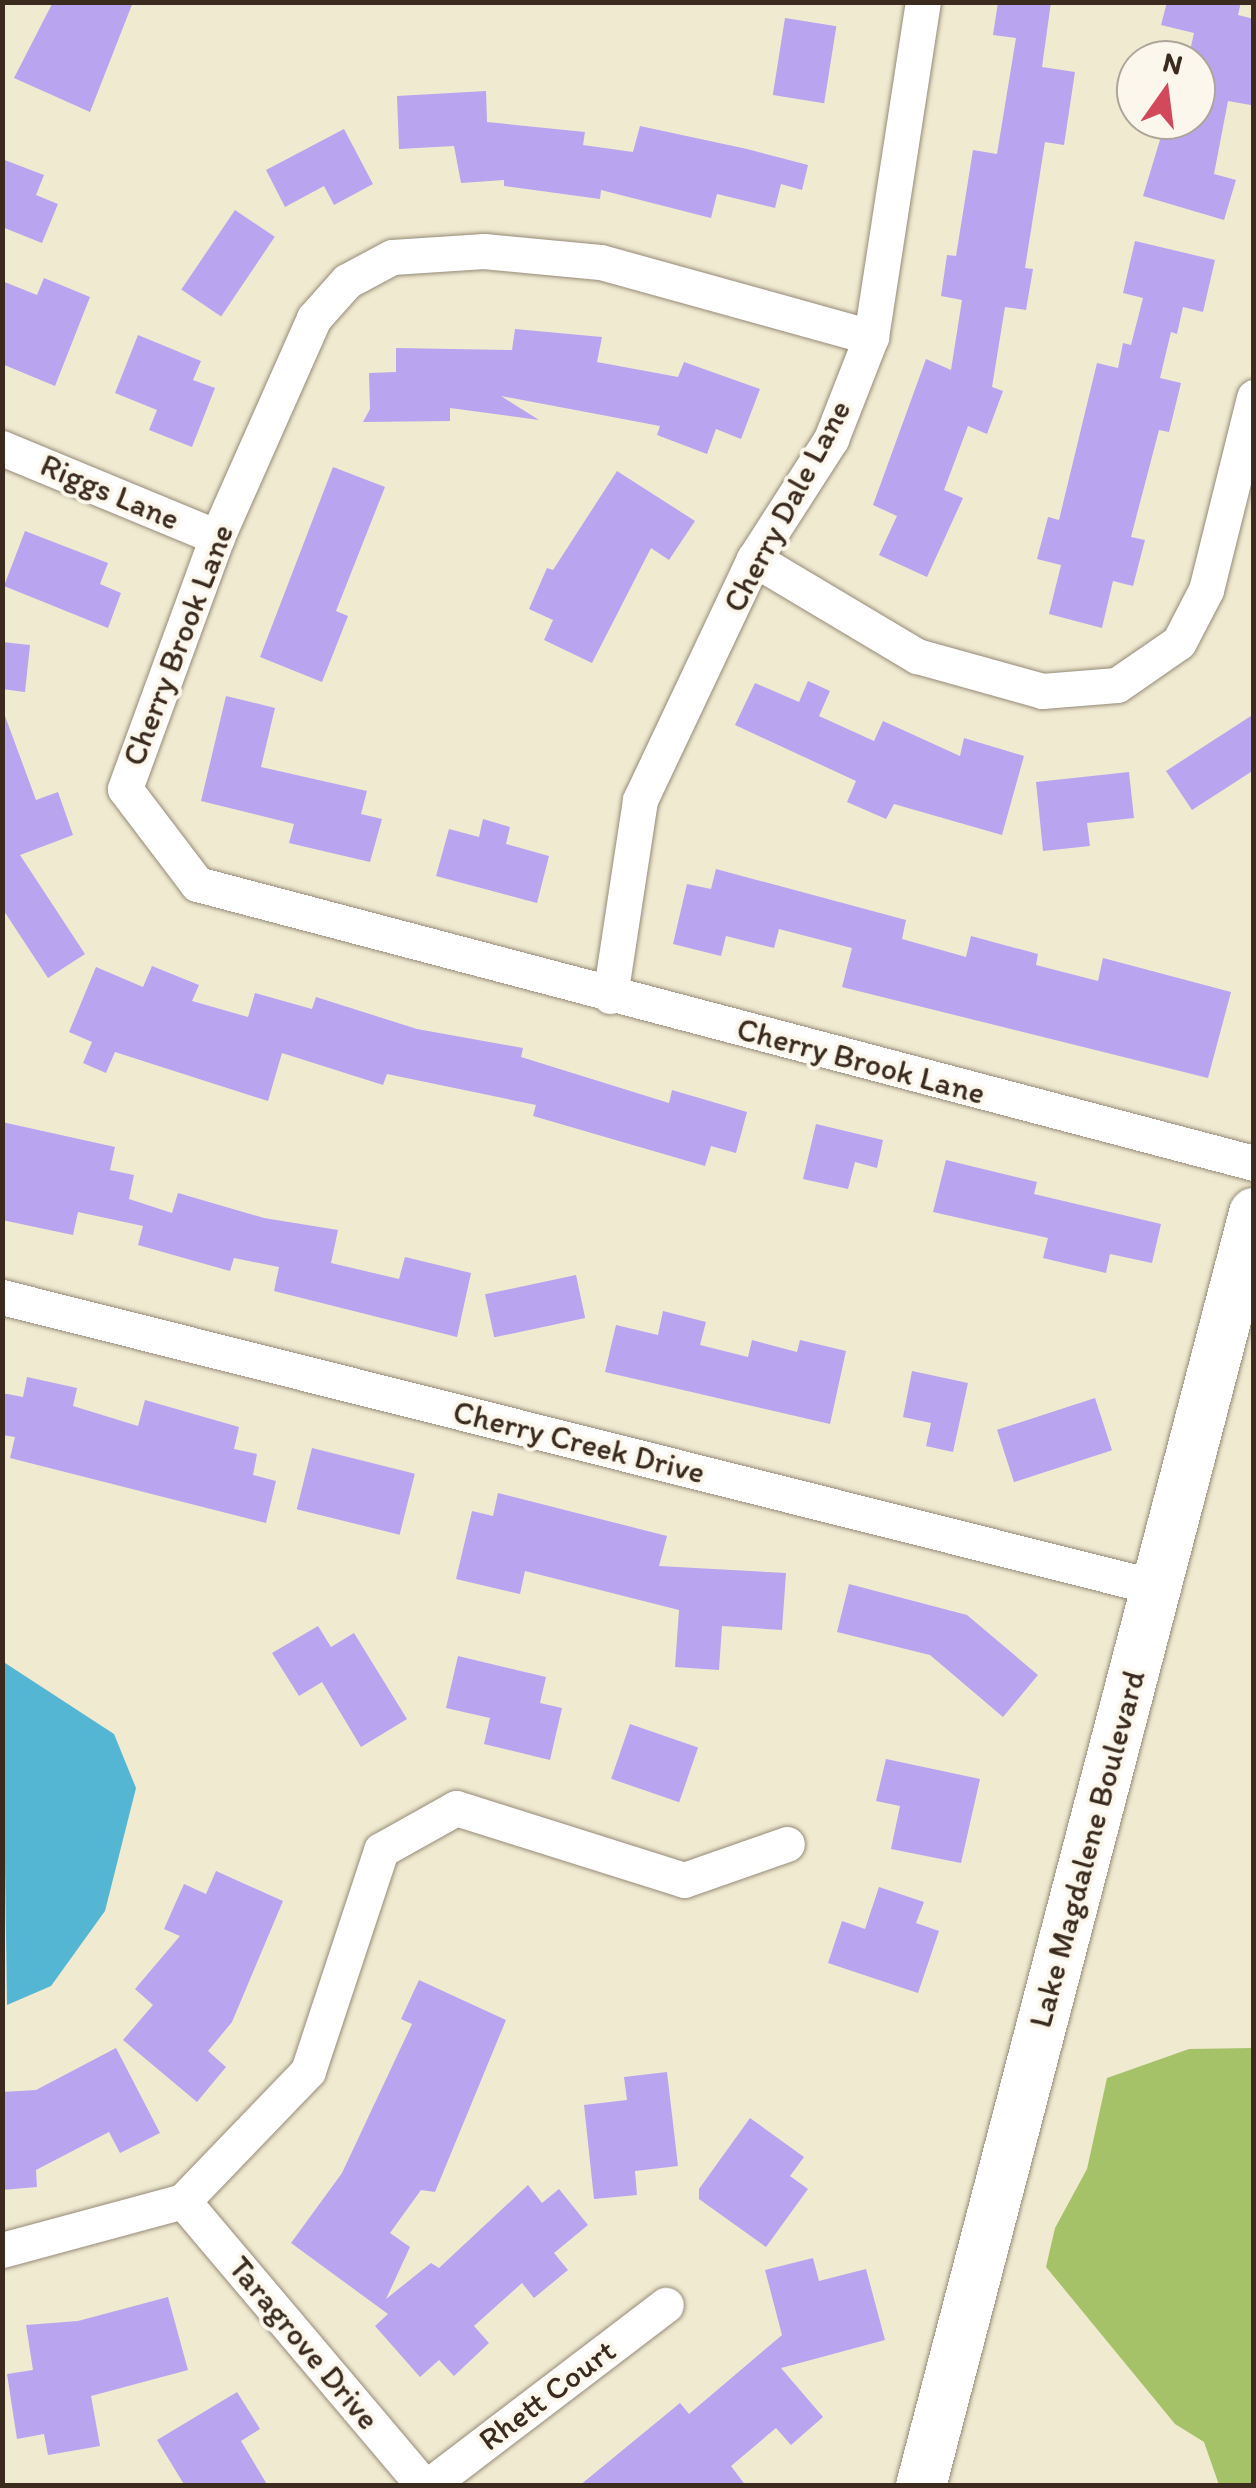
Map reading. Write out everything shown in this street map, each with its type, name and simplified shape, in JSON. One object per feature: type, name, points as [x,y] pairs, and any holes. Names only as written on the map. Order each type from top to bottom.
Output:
[{"type":"street","name":"Cherry Dale Lane","points":[[610,996],[640,800],[754,559],[830,439],[872,337],[923,2]]},
{"type":"street","name":"Cherry Brook Lane","points":[[872,337],[600,262],[484,251],[392,257],[347,281],[314,318],[217,537],[124,789],[197,884],[1254,1163]]},
{"type":"street","points":[[754,559],[917,656],[1042,691],[1117,685],[1178,642],[1206,590],[1254,398]]},
{"type":"street","name":"Riggs Lane","points":[[2,448],[217,537]]},
{"type":"street","name":"Lake Magdalene Boulevard","points":[[922,2486],[1254,1213]]},
{"type":"street","name":"Cherry Creek Drive","points":[[2,1296],[1154,1587]]},
{"type":"street","points":[[2,2250],[184,2201],[308,2072],[381,1850],[456,1808],[684,1880],[787,1844]]},
{"type":"street","name":"Taragrove Drive","points":[[184,2201],[426,2486]]},
{"type":"street","name":"Rhett Court","points":[[426,2486],[666,2305]]},
{"type":"green space","points":[[1253,2048],[1253,2485],[1219,2485],[1204,2442],[1175,2424],[1046,2267],[1055,2228],[1087,2169],[1107,2078],[1189,2049]]},
{"type":"water","points":[[2,1661],[114,1734],[136,1788],[105,1911],[51,1986],[7,2005]]},
{"type":"building","points":[[53,2],[133,2],[90,112],[14,78]]},
{"type":"building","points":[[998,2],[1051,2],[1042,67],[1075,72],[1064,145],[1045,142],[1025,268],[1033,269],[1026,310],[1005,307],[992,387],[1003,391],[987,434],[968,426],[944,490],[963,498],[927,577],[879,555],[897,516],[873,505],[926,359],[951,370],[962,300],[941,296],[947,255],[956,256],[973,150],[997,154],[1016,38],[993,35]]},
{"type":"building","points":[[1167,2],[1241,2],[1238,15],[1254,19],[1251,105],[1228,101],[1214,174],[1236,180],[1224,220],[1143,196],[1160,140],[1216,140],[1216,40],[1192,40],[1194,33],[1161,25]]},
{"type":"building","points":[[785,18],[836,26],[824,103],[773,95]]},
{"type":"building","points":[[486,91],[487,122],[585,132],[583,145],[633,152],[640,126],[747,149],[808,165],[802,190],[781,184],[775,208],[717,194],[711,218],[601,190],[600,199],[504,186],[504,180],[461,183],[454,146],[399,149],[397,96]]},
{"type":"building","points":[[344,129],[373,184],[334,205],[324,186],[285,207],[266,170]]},
{"type":"building","points":[[2,159],[44,175],[36,195],[58,204],[42,243],[2,227]]},
{"type":"building","points":[[235,210],[275,237],[221,316],[181,290]]},
{"type":"building","points":[[1135,241],[1215,260],[1203,312],[1183,307],[1177,334],[1171,332],[1160,378],[1181,383],[1169,432],[1159,430],[1131,537],[1145,540],[1133,586],[1113,581],[1102,628],[1049,614],[1061,565],[1037,559],[1048,517],[1059,520],[1097,363],[1118,368],[1123,343],[1131,345],[1143,298],[1123,293]]},
{"type":"building","points":[[44,278],[90,297],[55,386],[2,364],[2,281],[37,295]]},
{"type":"building","points":[[515,329],[602,337],[597,362],[678,377],[684,362],[760,389],[741,439],[716,429],[707,454],[657,435],[660,426],[501,396],[539,420],[450,408],[450,421],[363,422],[370,409],[369,373],[396,372],[396,348],[512,350]]},
{"type":"building","points":[[138,335],[201,361],[193,380],[215,388],[192,447],[149,430],[157,410],[115,393]]},
{"type":"building","points":[[333,467],[385,487],[336,611],[348,616],[322,682],[260,657]]},
{"type":"building","points":[[617,471],[695,521],[669,560],[651,548],[592,663],[544,640],[553,620],[529,609],[547,568],[553,570]]},
{"type":"building","points":[[25,531],[108,563],[100,584],[121,593],[108,628],[4,586]]},
{"type":"building","points":[[2,642],[30,645],[25,692],[2,689]]},
{"type":"building","points":[[808,681],[830,691],[819,716],[874,741],[883,721],[960,756],[964,738],[1024,756],[1002,835],[894,804],[886,819],[847,802],[856,781],[735,725],[755,683],[799,702]]},
{"type":"building","points":[[226,696],[275,708],[261,767],[367,791],[361,814],[382,819],[370,862],[289,843],[294,824],[201,801]]},
{"type":"building","points":[[1254,714],[1254,770],[1192,810],[1166,771]]},
{"type":"building","points":[[5,716],[36,800],[58,792],[73,835],[20,855],[85,954],[48,978],[2,908]]},
{"type":"building","points":[[1129,772],[1134,818],[1087,823],[1090,846],[1043,851],[1036,782]]},
{"type":"building","points":[[483,819],[510,827],[506,844],[549,856],[537,903],[436,876],[449,829],[479,837]]},
{"type":"building","points":[[716,869],[906,920],[902,939],[966,957],[971,936],[1038,954],[1036,965],[1098,981],[1103,958],[1231,992],[1208,1078],[842,987],[852,948],[779,929],[774,948],[726,936],[721,956],[673,944],[687,884],[711,889]]},
{"type":"building","points":[[152,966],[199,985],[192,1001],[248,1017],[255,993],[312,1009],[316,997],[417,1029],[523,1048],[521,1057],[669,1103],[672,1090],[747,1112],[736,1153],[711,1146],[705,1166],[533,1116],[536,1105],[387,1074],[383,1085],[282,1053],[268,1101],[115,1052],[106,1073],[83,1063],[92,1042],[69,1032],[96,967],[143,987]]},
{"type":"building","points":[[2,1122],[115,1147],[110,1170],[134,1175],[129,1199],[172,1213],[178,1193],[264,1218],[338,1230],[331,1263],[399,1279],[405,1257],[471,1273],[457,1337],[274,1291],[279,1267],[234,1258],[230,1271],[138,1245],[143,1226],[78,1212],[73,1235],[2,1220]]},
{"type":"building","points":[[816,1124],[883,1140],[877,1168],[855,1162],[848,1189],[803,1179]]},
{"type":"building","points":[[946,1160],[1037,1182],[1034,1194],[1161,1224],[1152,1263],[1110,1254],[1106,1273],[1043,1258],[1048,1238],[933,1212]]},
{"type":"building","points":[[576,1275],[585,1318],[494,1337],[485,1294]]},
{"type":"building","points":[[663,1311],[706,1322],[700,1345],[748,1357],[752,1340],[797,1352],[800,1340],[846,1351],[830,1424],[605,1372],[616,1325],[658,1335]]},
{"type":"building","points":[[912,1371],[968,1383],[953,1452],[926,1446],[931,1423],[903,1417]]},
{"type":"building","points":[[27,1377],[77,1388],[73,1406],[138,1426],[145,1400],[239,1427],[234,1449],[257,1454],[253,1475],[276,1481],[266,1523],[10,1458],[15,1437],[2,1435],[2,1393],[23,1397]]},
{"type":"building","points":[[1095,1398],[1112,1450],[1014,1482],[997,1430]]},
{"type":"building","points":[[312,1448],[415,1474],[400,1535],[297,1509]]},
{"type":"building","points":[[498,1493],[667,1536],[659,1566],[786,1573],[782,1630],[722,1626],[719,1670],[675,1667],[679,1610],[525,1571],[520,1594],[456,1579],[472,1511],[493,1516]]},
{"type":"building","points":[[849,1584],[967,1615],[1038,1675],[1003,1717],[930,1655],[837,1632]]},
{"type":"building","points":[[318,1626],[331,1647],[354,1633],[407,1719],[361,1747],[322,1682],[299,1696],[272,1653]]},
{"type":"building","points":[[458,1656],[546,1677],[540,1703],[562,1708],[550,1760],[484,1744],[490,1718],[446,1708]]},
{"type":"building","points":[[630,1724],[698,1747],[679,1802],[611,1779]]},
{"type":"building","points":[[886,1759],[980,1779],[961,1863],[891,1849],[900,1806],[876,1801]]},
{"type":"building","points":[[216,1871],[283,1901],[232,2022],[208,2051],[226,2067],[197,2102],[123,2040],[153,2005],[135,1989],[180,1936],[164,1929],[184,1884],[206,1894]]},
{"type":"building","points":[[879,1887],[924,1902],[916,1923],[939,1931],[918,1993],[828,1963],[842,1921],[865,1929]]},
{"type":"building","points":[[419,1980],[506,2020],[435,2192],[421,2190],[390,2233],[410,2247],[386,2299],[431,2263],[439,2268],[528,2185],[542,2203],[559,2189],[588,2225],[554,2253],[568,2270],[534,2298],[522,2283],[474,2326],[489,2343],[454,2376],[439,2360],[420,2377],[375,2326],[388,2314],[291,2243],[342,2173],[412,2024],[401,2019]]},
{"type":"building","points":[[116,2048],[160,2133],[120,2153],[109,2132],[36,2170],[37,2187],[2,2190],[2,2092],[36,2090]]},
{"type":"building","points":[[667,2072],[678,2166],[635,2171],[637,2195],[594,2199],[584,2105],[627,2100],[624,2077]]},
{"type":"building","points":[[750,2118],[804,2157],[790,2176],[808,2189],[766,2247],[699,2199],[699,2189]]},
{"type":"building","points":[[813,2258],[819,2281],[866,2269],[885,2340],[781,2368],[823,2417],[791,2445],[776,2428],[731,2466],[746,2486],[579,2486],[680,2403],[689,2414],[782,2335],[765,2270]]},
{"type":"building","points":[[168,2297],[188,2370],[91,2396],[100,2446],[48,2455],[44,2434],[17,2439],[7,2374],[33,2370],[26,2325],[78,2321]]},
{"type":"building","points":[[237,2392],[260,2429],[241,2441],[268,2486],[185,2486],[157,2440]]}]
